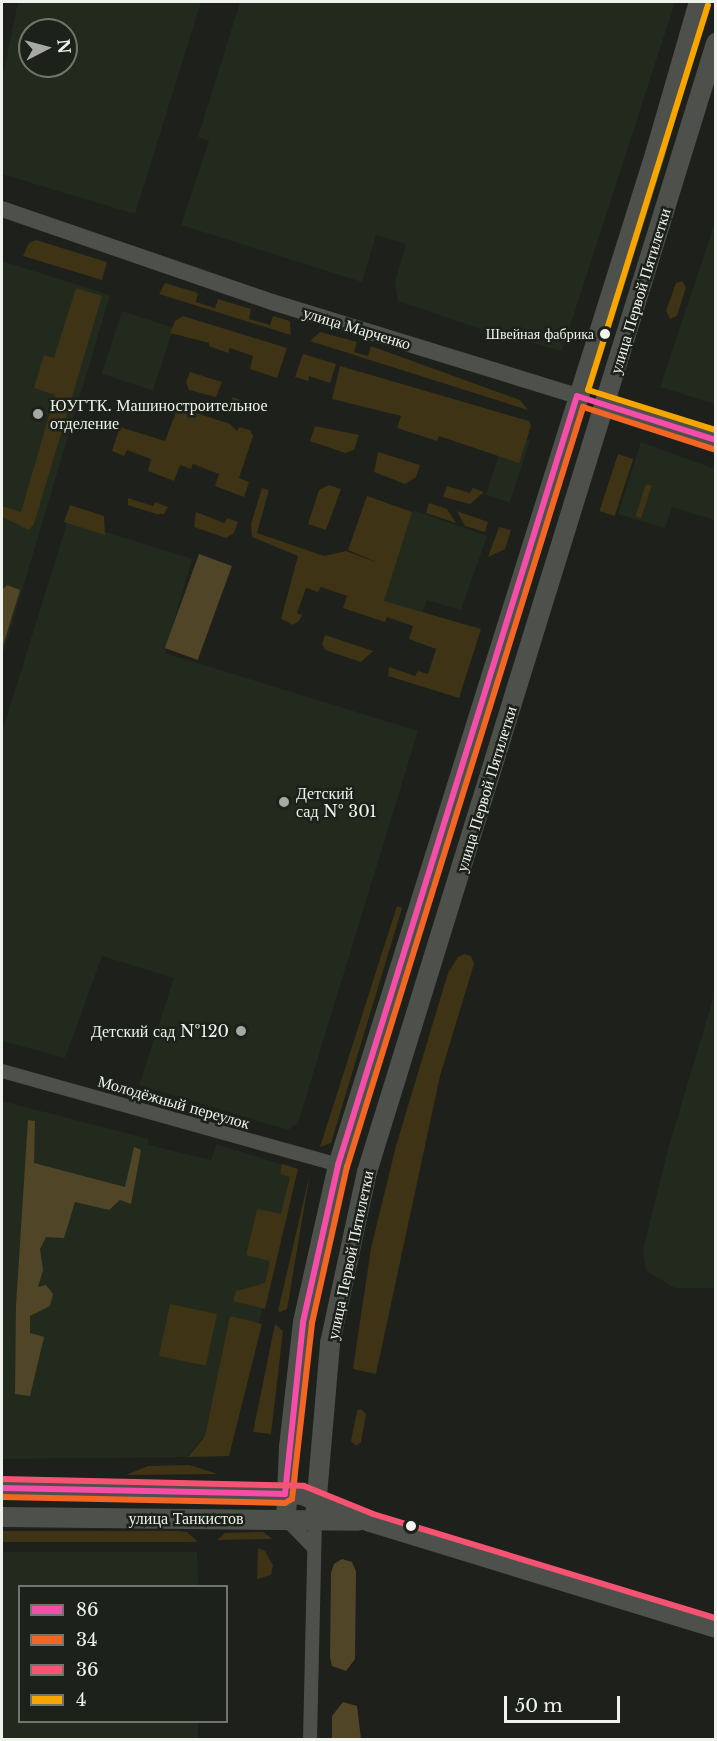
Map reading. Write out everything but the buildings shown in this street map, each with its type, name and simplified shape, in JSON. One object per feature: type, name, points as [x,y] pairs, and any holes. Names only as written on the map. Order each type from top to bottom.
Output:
[{"type":"main road","name":"улица Первой Пятилетки","points":[[286,1519],[285,1494],[303,1322],[338,1165],[699,2]]},
{"type":"main road","name":"улица Первой Пятилетки","points":[[315,1519],[330,1343],[367,1172],[606,405],[716,43]]},
{"type":"main road","name":"улица Марченко","points":[[577,396],[606,405]]},
{"type":"main road","name":"улица Танкистов","points":[[2,1488],[285,1494],[316,1498],[370,1522],[716,1628]]},
{"type":"main road","name":"улица Танкистов","points":[[2,1517],[315,1519],[370,1522]]},
{"type":"street","name":"улица Марченко","points":[[2,209],[273,302],[577,396]]},
{"type":"street","name":"улица Марченко","points":[[606,405],[716,440]]},
{"type":"street","name":"Молодёжный переулок","points":[[2,1071],[338,1165]]},
{"type":"street","points":[[286,1519],[313,1547]]},
{"type":"street","name":"улица Первой Пятилетки","points":[[310,1740],[315,1519]]},
{"type":"shaded area","points":[[18,2],[201,2],[135,214],[2,174],[2,80]]},
{"type":"shaded area","points":[[240,2],[675,2],[562,351],[478,328],[398,301],[395,282],[406,244],[376,235],[362,282],[181,225],[209,141],[198,137]]},
{"type":"shaded area","points":[[715,223],[715,404],[660,387]]},
{"type":"shaded area","points":[[36,240],[107,262],[102,280],[23,256],[29,243]]},
{"type":"shaded area","name":"ЮУГТК. Машиностроительное отделение","points":[[2,261],[110,295],[2,658]]},
{"type":"shaded area","points":[[682,281],[686,287],[677,316],[670,319],[666,311],[676,283]]},
{"type":"shaded area","points":[[165,283],[198,293],[196,302],[215,308],[218,299],[251,309],[249,319],[270,325],[273,316],[290,321],[291,335],[159,294]]},
{"type":"shaded area","points":[[76,288],[102,296],[34,524],[29,530],[2,517],[2,506],[21,512],[55,395],[34,388],[44,355],[54,358]]},
{"type":"shaded area","points":[[122,311],[173,328],[153,390],[102,374]]},
{"type":"shaded area","points":[[183,316],[287,348],[277,378],[250,369],[253,356],[230,348],[228,353],[209,346],[209,343],[170,333],[175,321]]},
{"type":"shaded area","points":[[320,332],[357,342],[354,352],[368,356],[371,346],[520,400],[528,410],[310,341]]},
{"type":"shaded area","points":[[303,354],[336,364],[330,383],[309,376],[308,381],[295,377]]},
{"type":"shaded area","points":[[340,366],[529,421],[531,426],[519,463],[439,436],[437,441],[397,428],[401,416],[332,399]]},
{"type":"shaded area","points":[[190,372],[222,382],[216,397],[189,390],[186,382]]},
{"type":"shaded area","points":[[232,397],[258,406],[269,407],[264,414],[233,404]]},
{"type":"shaded area","points":[[178,407],[230,424],[237,431],[239,427],[250,430],[253,436],[239,478],[249,482],[244,497],[215,486],[219,474],[193,464],[191,469],[180,465],[174,481],[148,471],[151,459],[127,450],[124,456],[112,451],[120,427],[165,441]]},
{"type":"shaded area","points":[[315,426],[359,435],[354,450],[345,453],[310,441]]},
{"type":"shaded area","points":[[506,433],[530,441],[510,503],[486,495]]},
{"type":"shaded area","points":[[641,442],[715,469],[715,520],[672,507],[665,528],[618,514]]},
{"type":"shaded area","points":[[378,452],[420,465],[416,477],[405,484],[374,472]]},
{"type":"shaded area","points":[[618,454],[633,459],[615,516],[599,511]]},
{"type":"shaded area","points":[[646,484],[652,486],[641,518],[635,516]]},
{"type":"shaded area","points":[[329,485],[341,489],[326,530],[308,524],[319,490]]},
{"type":"shaded area","points":[[447,486],[470,493],[473,488],[484,492],[470,504],[443,497]]},
{"type":"shaded area","points":[[262,488],[269,490],[257,533],[324,556],[346,551],[381,564],[348,550],[367,496],[412,512],[384,601],[481,629],[459,698],[388,676],[389,667],[415,676],[418,671],[428,674],[436,649],[409,639],[413,626],[387,617],[385,622],[343,608],[347,596],[321,587],[318,592],[306,588],[297,613],[302,615],[299,621],[293,625],[281,619],[298,556],[252,537],[251,524]]},
{"type":"shaded area","points":[[128,498],[153,506],[155,502],[168,507],[164,514],[156,514],[128,505]]},
{"type":"shaded area","points":[[429,503],[447,509],[456,523],[426,513]]},
{"type":"shaded area","points":[[70,505],[104,516],[105,535],[64,522]]},
{"type":"shaded area","points":[[413,510],[487,536],[461,610],[427,600],[421,617],[380,602]]},
{"type":"shaded area","points":[[457,511],[488,522],[485,532],[465,526]]},
{"type":"shaded area","points":[[196,512],[224,523],[227,518],[238,522],[234,533],[226,538],[194,527]]},
{"type":"shaded area","points":[[68,520],[192,559],[165,653],[418,731],[298,1123],[288,1130],[139,1085],[174,978],[102,956],[65,1058],[2,1041],[2,732]]},
{"type":"shaded area","points":[[499,527],[511,530],[505,549],[488,557]]},
{"type":"shaded area","points":[[199,554],[232,566],[198,660],[165,648]]},
{"type":"shaded area","points":[[7,585],[20,590],[2,649],[2,590]]},
{"type":"shaded area","points":[[325,635],[373,651],[361,662],[325,650],[322,644]]},
{"type":"shaded area","points":[[397,906],[402,908],[331,1143],[320,1147]]},
{"type":"shaded area","points":[[464,954],[471,956],[474,964],[440,1076],[376,1374],[353,1369],[371,1248],[396,1146],[448,973],[458,957]]},
{"type":"shaded area","points":[[715,992],[715,1288],[675,1288],[646,1271],[643,1249],[669,1146]]},
{"type":"shaded area","points":[[2,1101],[149,1139],[148,1145],[211,1160],[217,1144],[295,1169],[231,1443],[202,1438],[187,1457],[2,1459]]},
{"type":"shaded area","points":[[28,1120],[35,1121],[34,1163],[125,1187],[134,1147],[141,1150],[131,1204],[120,1200],[109,1210],[75,1202],[64,1238],[46,1237],[40,1249],[43,1270],[38,1287],[46,1285],[53,1294],[50,1306],[30,1316],[30,1333],[44,1337],[30,1396],[15,1394],[16,1305]]},
{"type":"shaded area","points":[[282,1164],[298,1169],[265,1309],[233,1301],[236,1291],[265,1283],[270,1261],[246,1255],[257,1209],[281,1214],[290,1177],[280,1174]]},
{"type":"shaded area","points":[[310,1173],[287,1309],[280,1312],[278,1311]]},
{"type":"shaded area","points":[[170,1304],[217,1314],[206,1366],[159,1356]]},
{"type":"shaded area","points":[[230,1316],[262,1324],[229,1456],[188,1457],[205,1436]]},
{"type":"shaded area","points":[[275,1324],[283,1331],[271,1434],[253,1432]]},
{"type":"shaded area","points":[[361,1409],[366,1414],[361,1442],[356,1446],[351,1441],[357,1411]]},
{"type":"shaded area","points":[[189,1465],[218,1474],[126,1475],[148,1466]]},
{"type":"shaded area","points":[[2,1531],[176,1531],[187,1532],[198,1542],[2,1542]]},
{"type":"shaded area","points":[[263,1532],[273,1539],[217,1540],[225,1533]]},
{"type":"shaded area","points":[[258,1548],[265,1551],[273,1565],[271,1575],[257,1579]]},
{"type":"shaded area","points":[[2,1552],[197,1552],[198,1585],[18,1585],[18,1723],[198,1723],[198,1739],[2,1739]]},
{"type":"shaded area","points":[[342,1559],[352,1562],[356,1571],[355,1659],[346,1671],[332,1666],[330,1657],[331,1573],[334,1564]]},
{"type":"shaded area","points":[[343,1702],[357,1706],[361,1739],[332,1739],[332,1716]]},
{"type":"transit line","name":"4","points":[[708,5],[588,390],[716,430]]},
{"type":"transit line","name":"86","points":[[2,1488],[285,1494],[303,1322],[338,1165],[577,396],[716,440]]},
{"type":"transit line","name":"34","points":[[2,1497],[285,1503],[292,1499],[312,1323],[347,1167],[583,407],[713,449]]},
{"type":"transit line","name":"36","points":[[2,1479],[304,1486],[373,1514],[716,1618]]},
{"type":"place","name":"Швейная фабрика","points":[[605,334]]},
{"type":"place","name":"ЮУГТК. Машиностроительное отделение","points":[[38,414]]},
{"type":"place","name":"Детский сад № 301","points":[[284,802]]},
{"type":"place","name":"Детский сад №120","points":[[241,1031]]}]
